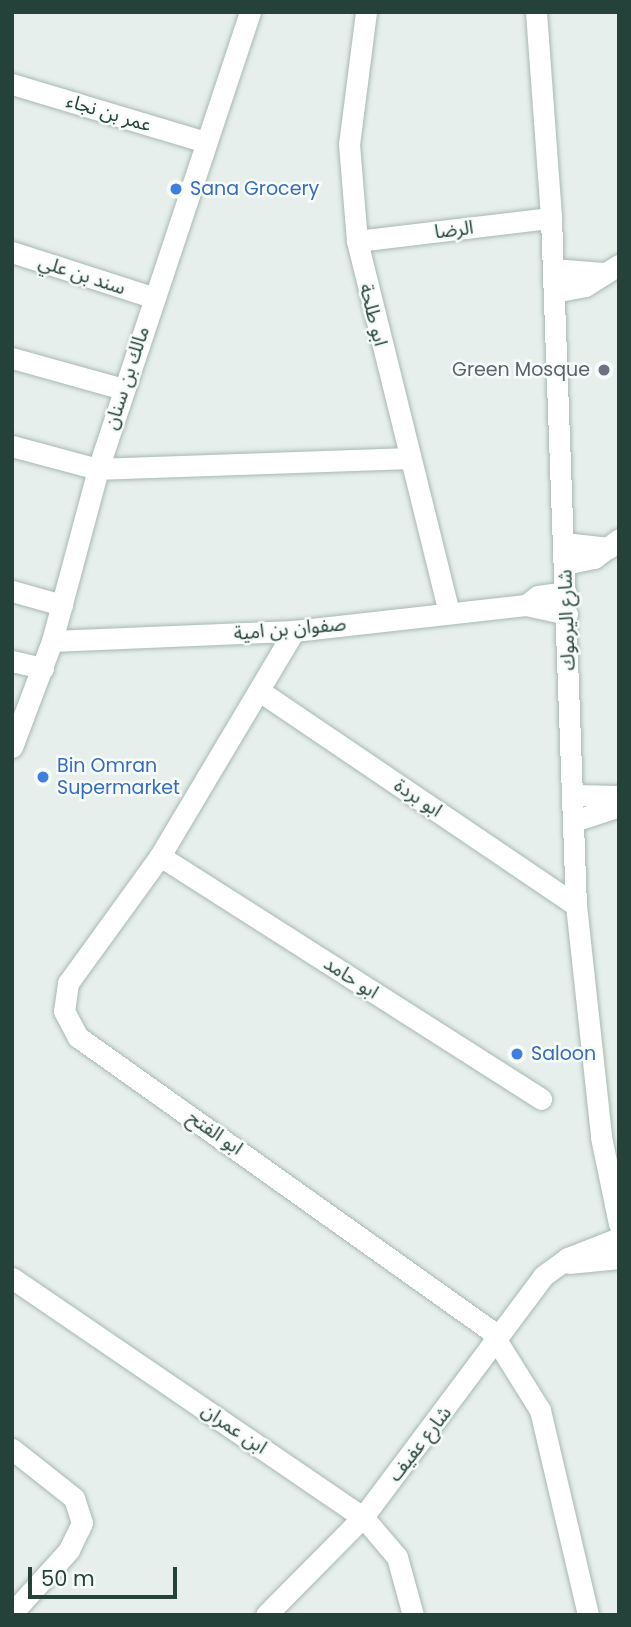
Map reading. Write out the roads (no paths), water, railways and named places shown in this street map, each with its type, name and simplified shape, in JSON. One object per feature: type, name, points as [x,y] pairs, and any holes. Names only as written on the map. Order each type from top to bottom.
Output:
[{"type":"street","name":"مالك بن سنان","points":[[12,747],[52,641],[98,469],[152,297],[250,12]]},
{"type":"street","name":"ابو طلحة","points":[[366,12],[349,144],[357,241],[408,458],[449,612]]},
{"type":"street","name":"شارع اليرموك","points":[[536,12],[551,218],[576,905],[601,1137],[619,1224]]},
{"type":"street","name":"عمر بن نجاء","points":[[12,84],[205,142]]},
{"type":"street","name":"الرضا","points":[[357,241],[551,218]]},
{"type":"street","name":"سند بن علي","points":[[12,252],[152,297]]},
{"type":"street","points":[[553,269],[611,269]]},
{"type":"street","points":[[554,292],[585,286],[611,269]]},
{"type":"street","points":[[12,358],[123,389]]},
{"type":"street","points":[[12,446],[98,469],[408,458]]},
{"type":"street","points":[[565,553],[614,543]]},
{"type":"street","points":[[12,591],[62,605]]},
{"type":"street","name":"صفوان بن امية","points":[[526,605],[538,596],[566,592]]},
{"type":"street","name":"صفوان بن امية","points":[[52,641],[294,631],[526,605],[567,614]]},
{"type":"street","name":"ابو الفتح","points":[[294,631],[261,692],[160,856],[68,983],[64,1011],[78,1037],[470,1312],[499,1341],[540,1410],[589,1615]]},
{"type":"street","points":[[12,661],[43,668]]},
{"type":"street","name":"ابو بردة","points":[[261,692],[576,905]]},
{"type":"street","points":[[573,795],[619,796]]},
{"type":"street","points":[[574,821],[619,806]]},
{"type":"street","name":"ابو حامد","points":[[160,856],[541,1099]]},
{"type":"street","name":"شارع عفيف","points":[[266,1615],[363,1517],[499,1341],[536,1284],[560,1263],[619,1238]]},
{"type":"street","points":[[560,1263],[619,1258]]},
{"type":"street","name":"ابن عمران","points":[[12,1278],[363,1517],[397,1557],[413,1615]]},
{"type":"street","points":[[12,1449],[74,1498],[82,1523],[69,1550],[12,1614]]},
{"type":"place","name":"Sana Grocery","points":[[176,189]]},
{"type":"place","name":"Green Mosque","points":[[604,370]]},
{"type":"place","name":"Bin Omran Supermarket","points":[[43,777]]},
{"type":"place","name":"Saloon","points":[[517,1054]]}]
